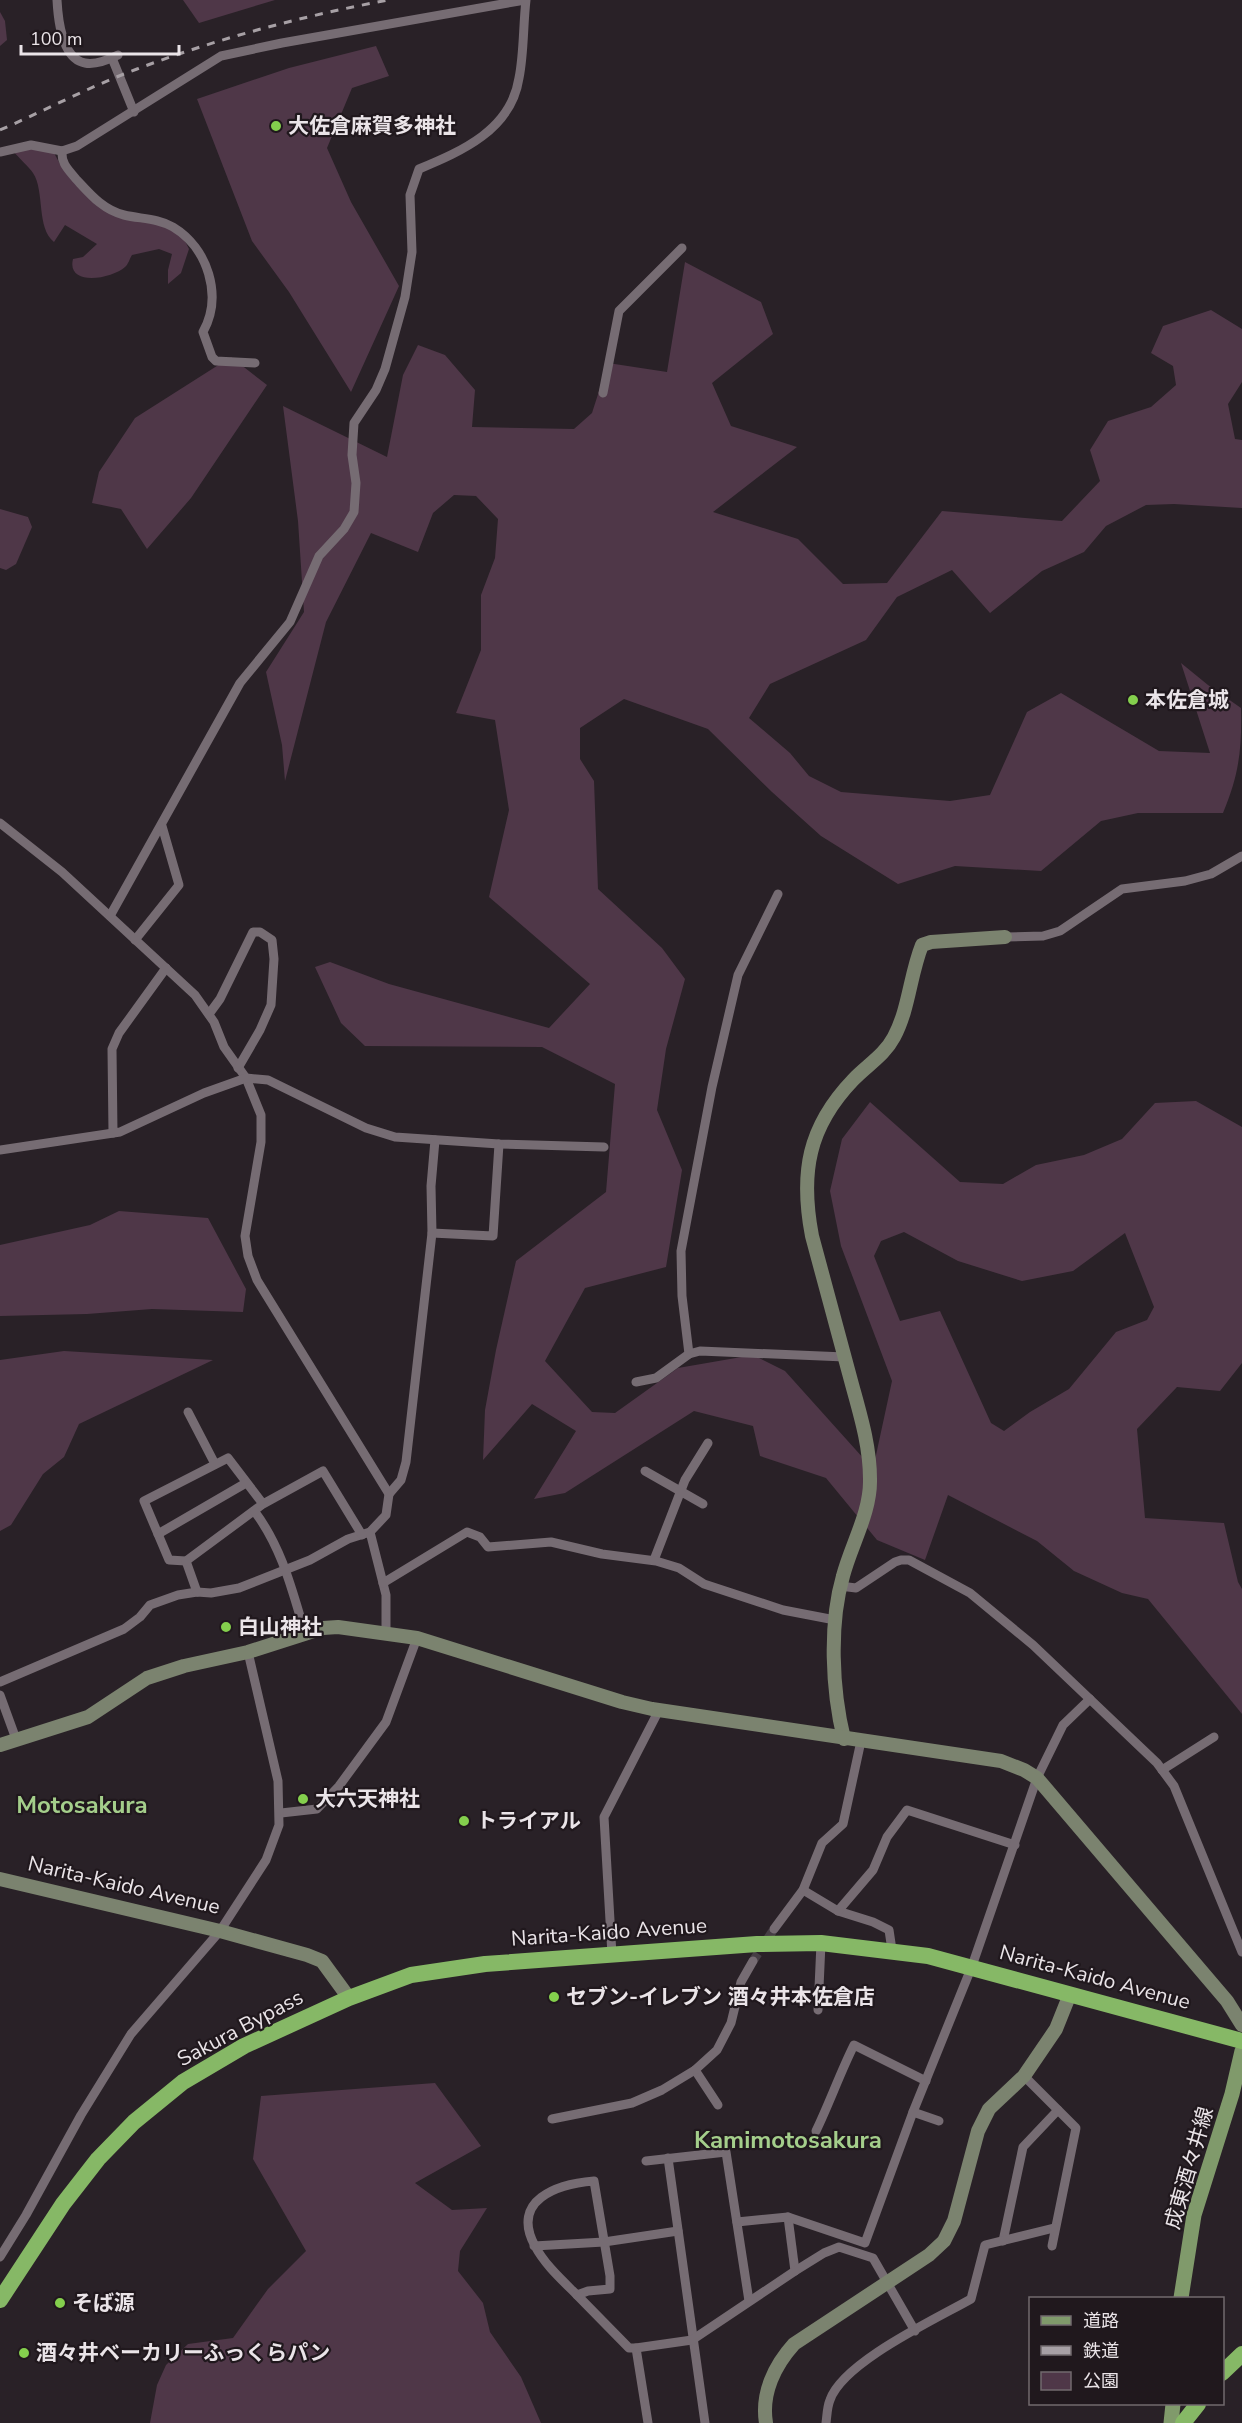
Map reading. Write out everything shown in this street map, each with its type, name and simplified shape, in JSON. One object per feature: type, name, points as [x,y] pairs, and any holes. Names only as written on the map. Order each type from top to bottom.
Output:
[{"type":"highway","name":"Narita-Kaido Avenue","points":[[349,1998],[411,1975],[485,1964],[757,1944],[821,1943],[892,1950],[972,1966],[1242,2041]]},
{"type":"highway","name":"Sakura Bypass","points":[[0,2300],[63,2204],[98,2159],[134,2122],[183,2082],[244,2046],[349,1998]]},
{"type":"highway","points":[[1224,2371],[1242,2354]]},
{"type":"highway","points":[[1183,2423],[1196,2405]]},
{"type":"main road","name":"成東酒々井線","points":[[1180,2297],[1194,2215],[1232,2094],[1242,2051]]},
{"type":"main road","points":[[1172,2423],[1173,2405]]},
{"type":"street","points":[[57,0],[62,34],[72,54],[84,63],[114,58],[134,112]]},
{"type":"street","points":[[0,152],[31,145],[62,151],[77,146],[221,56],[525,0],[519,78],[505,116],[468,147],[419,169],[416,174],[410,195],[412,252],[405,297],[385,369],[376,390],[354,423],[352,455],[356,483],[354,512],[344,529],[319,556],[290,622],[240,683],[110,916]]},
{"type":"street","points":[[62,151],[65,166],[89,194],[107,208],[123,215],[166,224],[192,241],[212,284],[210,321],[203,332],[212,357],[219,362],[255,363]]},
{"type":"street","points":[[603,393],[619,311],[682,249]]},
{"type":"street","points":[[0,823],[62,872],[195,995],[209,1014],[224,1047],[246,1078],[261,1115],[261,1142],[247,1213],[245,1236],[248,1256],[256,1280],[388,1494],[386,1515],[366,1533],[239,1588],[178,1595],[150,1605],[140,1617],[124,1629],[0,1682]]},
{"type":"street","points":[[135,940],[179,885],[162,826]]},
{"type":"street","points":[[844,1739],[840,1724],[835,1662],[836,1620],[840,1586],[860,1526],[871,1481],[866,1437],[808,1216],[805,1183],[815,1136],[827,1111],[843,1090],[878,1059],[893,1040],[903,1017],[922,945],[932,942],[1043,936],[1060,931],[1122,889],[1211,874],[1242,856]]},
{"type":"street","points":[[689,1354],[682,1296],[681,1251],[712,1087],[738,975],[778,894]]},
{"type":"street","points":[[209,1014],[220,999],[253,932],[260,932],[272,940],[274,960],[271,1005],[260,1030],[238,1068]]},
{"type":"street","points":[[113,1133],[112,1049],[119,1033],[166,968]]},
{"type":"street","points":[[0,1150],[120,1132],[204,1093],[246,1078],[268,1080],[366,1128],[395,1137],[604,1148]]},
{"type":"street","points":[[388,1494],[401,1480],[406,1462],[432,1233],[431,1186],[435,1140]]},
{"type":"street","points":[[432,1233],[493,1236],[499,1144]]},
{"type":"street","points":[[636,1382],[656,1378],[689,1354],[700,1351],[845,1357]]},
{"type":"street","points":[[188,1412],[215,1464]]},
{"type":"street","points":[[654,1560],[685,1480],[708,1443]]},
{"type":"street","points":[[263,1504],[228,1458],[144,1501],[169,1560],[186,1561],[263,1504],[323,1471],[366,1533],[386,1595],[386,1633]]},
{"type":"street","points":[[645,1471],[703,1504]]},
{"type":"street","points":[[158,1534],[246,1483]]},
{"type":"street","points":[[255,1512],[268,1530],[285,1570],[305,1633]]},
{"type":"street","points":[[383,1583],[467,1532],[480,1537],[488,1547],[551,1542],[602,1554],[654,1560],[679,1568],[704,1584],[783,1610],[836,1620]]},
{"type":"street","points":[[840,1586],[856,1588],[895,1562],[909,1560],[970,1593],[1033,1645],[1162,1770],[1174,1786],[1242,1952]]},
{"type":"street","points":[[186,1561],[197,1592]]},
{"type":"street","points":[[0,1745],[88,1717],[147,1678],[184,1666],[248,1652],[305,1633],[338,1627],[417,1638],[622,1702],[659,1710],[1001,1761],[1037,1778],[1227,2001],[1242,2025]]},
{"type":"street","points":[[280,1813],[317,1809],[339,1786],[386,1722],[417,1638]]},
{"type":"street","points":[[0,2257],[81,2115],[131,2034],[220,1931],[266,1860],[279,1825],[278,1781],[248,1652]]},
{"type":"street","points":[[0,1695],[16,1739]]},
{"type":"street","points":[[737,2222],[788,2217],[865,2243],[913,2112],[972,1966],[1016,1845],[1037,1778],[1063,1725],[1090,1699]]},
{"type":"street","points":[[612,1955],[604,1817],[659,1710]]},
{"type":"street","points":[[1162,1770],[1214,1737]]},
{"type":"street","points":[[774,1929],[803,1890],[822,1843],[843,1824],[861,1741]]},
{"type":"street","points":[[838,1911],[873,1870],[887,1837],[907,1810],[1016,1845]]},
{"type":"street","name":"Narita-Kaido Avenue","points":[[0,1879],[220,1931],[321,1961],[349,1998]]},
{"type":"street","points":[[803,1890],[838,1911],[873,1922],[889,1930],[892,1950]]},
{"type":"street","points":[[818,2010],[821,1943]]},
{"type":"street","points":[[552,2119],[632,2103],[662,2090],[695,2070],[717,2050],[722,2041],[731,2023],[741,1982],[753,1961]]},
{"type":"street","points":[[766,2423],[765,2406],[769,2385],[786,2352],[808,2333],[928,2255],[944,2241],[954,2221],[978,2131],[989,2109],[1024,2076],[1056,2029],[1070,1994]]},
{"type":"street","points":[[816,2131],[833,2098],[841,2071],[854,2045],[926,2081]]},
{"type":"street","points":[[695,2070],[718,2104]]},
{"type":"street","points":[[1024,2076],[1076,2128],[1052,2246]]},
{"type":"street","points":[[1003,2241],[1023,2146],[1058,2110]]},
{"type":"street","points":[[913,2112],[939,2121]]},
{"type":"street","points":[[646,2161],[726,2152],[749,2301]]},
{"type":"street","points":[[668,2158],[705,2423]]},
{"type":"street","points":[[577,2295],[588,2290],[610,2289],[594,2181],[581,2182],[542,2196],[532,2205],[529,2229],[534,2246],[549,2267],[629,2348],[692,2340],[795,2271],[824,2253],[840,2247],[873,2258],[915,2331]]},
{"type":"street","points":[[788,2217],[795,2271]]},
{"type":"street","points":[[826,2423],[830,2400],[841,2382],[870,2357],[971,2299],[985,2245],[1054,2228]]},
{"type":"street","points":[[534,2246],[604,2242],[678,2231]]},
{"type":"street","points":[[636,2348],[648,2423]]},
{"type":"green space","points":[[183,0],[275,0],[199,23]]},
{"type":"green space","points":[[0,12],[5,21],[7,40],[0,46]]},
{"type":"green space","points":[[376,46],[389,76],[352,88],[327,148],[351,202],[399,286],[351,392],[289,292],[252,241],[197,99],[289,68]]},
{"type":"green space","points":[[32,148],[54,153],[60,164],[95,204],[159,223],[183,237],[189,249],[181,273],[168,284],[168,270],[172,254],[159,249],[132,255],[126,266],[110,275],[92,278],[76,274],[73,259],[83,257],[97,244],[65,225],[54,242],[48,236],[37,181],[13,151]]},
{"type":"green space","points":[[685,262],[761,302],[773,334],[712,383],[731,426],[797,447],[713,512],[798,539],[843,584],[887,583],[942,511],[1062,521],[1100,481],[1090,450],[1108,421],[1151,407],[1176,385],[1173,366],[1151,353],[1163,326],[1211,310],[1242,329],[1242,382],[1228,404],[1235,439],[1242,440],[1242,508],[1174,504],[1146,505],[1106,526],[1084,552],[1042,571],[990,613],[952,570],[897,597],[866,640],[770,684],[749,718],[790,753],[809,776],[841,792],[950,801],[990,795],[1027,712],[1061,693],[1159,751],[1210,753],[1181,663],[1241,708],[1238,762],[1233,786],[1223,813],[1138,813],[1101,821],[1041,871],[955,866],[898,884],[821,836],[708,729],[624,699],[580,728],[580,759],[594,781],[598,889],[662,948],[685,979],[666,1049],[657,1110],[682,1170],[666,1267],[585,1288],[545,1361],[592,1412],[615,1413],[678,1368],[753,1355],[785,1371],[873,1469],[892,1381],[841,1246],[830,1191],[842,1139],[870,1102],[960,1182],[1003,1184],[1036,1165],[1084,1155],[1122,1139],[1155,1103],[1196,1101],[1242,1127],[1242,1363],[1220,1391],[1177,1387],[1137,1429],[1145,1518],[1224,1523],[1238,1582],[1242,1589],[1242,1714],[1148,1599],[1122,1593],[1074,1571],[1037,1541],[948,1495],[925,1560],[877,1540],[826,1478],[760,1456],[753,1426],[694,1411],[565,1493],[534,1499],[576,1431],[532,1404],[483,1460],[485,1410],[516,1261],[606,1192],[615,1084],[542,1047],[365,1046],[341,1023],[315,967],[330,962],[389,984],[549,1028],[590,984],[489,897],[509,810],[495,720],[456,713],[481,650],[481,595],[495,558],[498,519],[476,496],[454,495],[433,513],[418,552],[371,533],[326,622],[285,781],[282,745],[266,672],[304,612],[298,521],[283,406],[387,457],[403,375],[418,345],[445,355],[475,390],[472,427],[574,429],[592,413],[608,363],[667,372]],"holes":[[[904,1232],[958,1261],[1022,1281],[1073,1271],[1125,1233],[1154,1307],[1147,1320],[1116,1332],[1069,1389],[1030,1412],[1004,1431],[991,1423],[940,1311],[900,1321],[874,1256],[881,1241]]]},
{"type":"green space","points":[[231,357],[267,385],[191,498],[147,549],[121,509],[92,503],[99,472],[135,418]]},
{"type":"green space","points":[[0,509],[28,517],[32,527],[16,564],[6,570],[0,568]]},
{"type":"green space","points":[[119,1211],[208,1218],[246,1289],[243,1312],[152,1309],[87,1314],[0,1316],[0,1245],[90,1225]]},
{"type":"green space","points":[[64,1351],[213,1360],[79,1424],[64,1457],[43,1474],[11,1525],[0,1531],[0,1360]]},
{"type":"green space","points":[[435,2083],[481,2146],[415,2183],[452,2210],[487,2208],[460,2251],[458,2271],[483,2303],[490,2332],[521,2377],[541,2423],[150,2423],[157,2385],[166,2365],[188,2344],[233,2338],[268,2289],[306,2251],[253,2159],[261,2096]]},
{"type":"tunnel","points":[[753,1961],[774,1929]]},
{"type":"railway","points":[[0,130],[86,90],[199,47],[324,13],[388,0]]},
{"type":"place","name":"大佐倉麻賀多神社","points":[[276,126]]},
{"type":"place","name":"本佐倉城","points":[[1133,700]]},
{"type":"place","name":"白山神社","points":[[226,1627]]},
{"type":"place","name":"大六天神社","points":[[303,1799]]},
{"type":"place","name":"トライアル","points":[[464,1821]]},
{"type":"place","name":"セブン-イレブン 酒々井本佐倉店","points":[[554,1997]]},
{"type":"place","name":"そば源","points":[[60,2303]]},
{"type":"place","name":"酒々井ベーカリーふっくらパン","points":[[24,2353]]},
{"type":"district","name":"Motosakura","points":[[82,1805]]},
{"type":"district","name":"Kamimotosakura","points":[[788,2140]]}]
